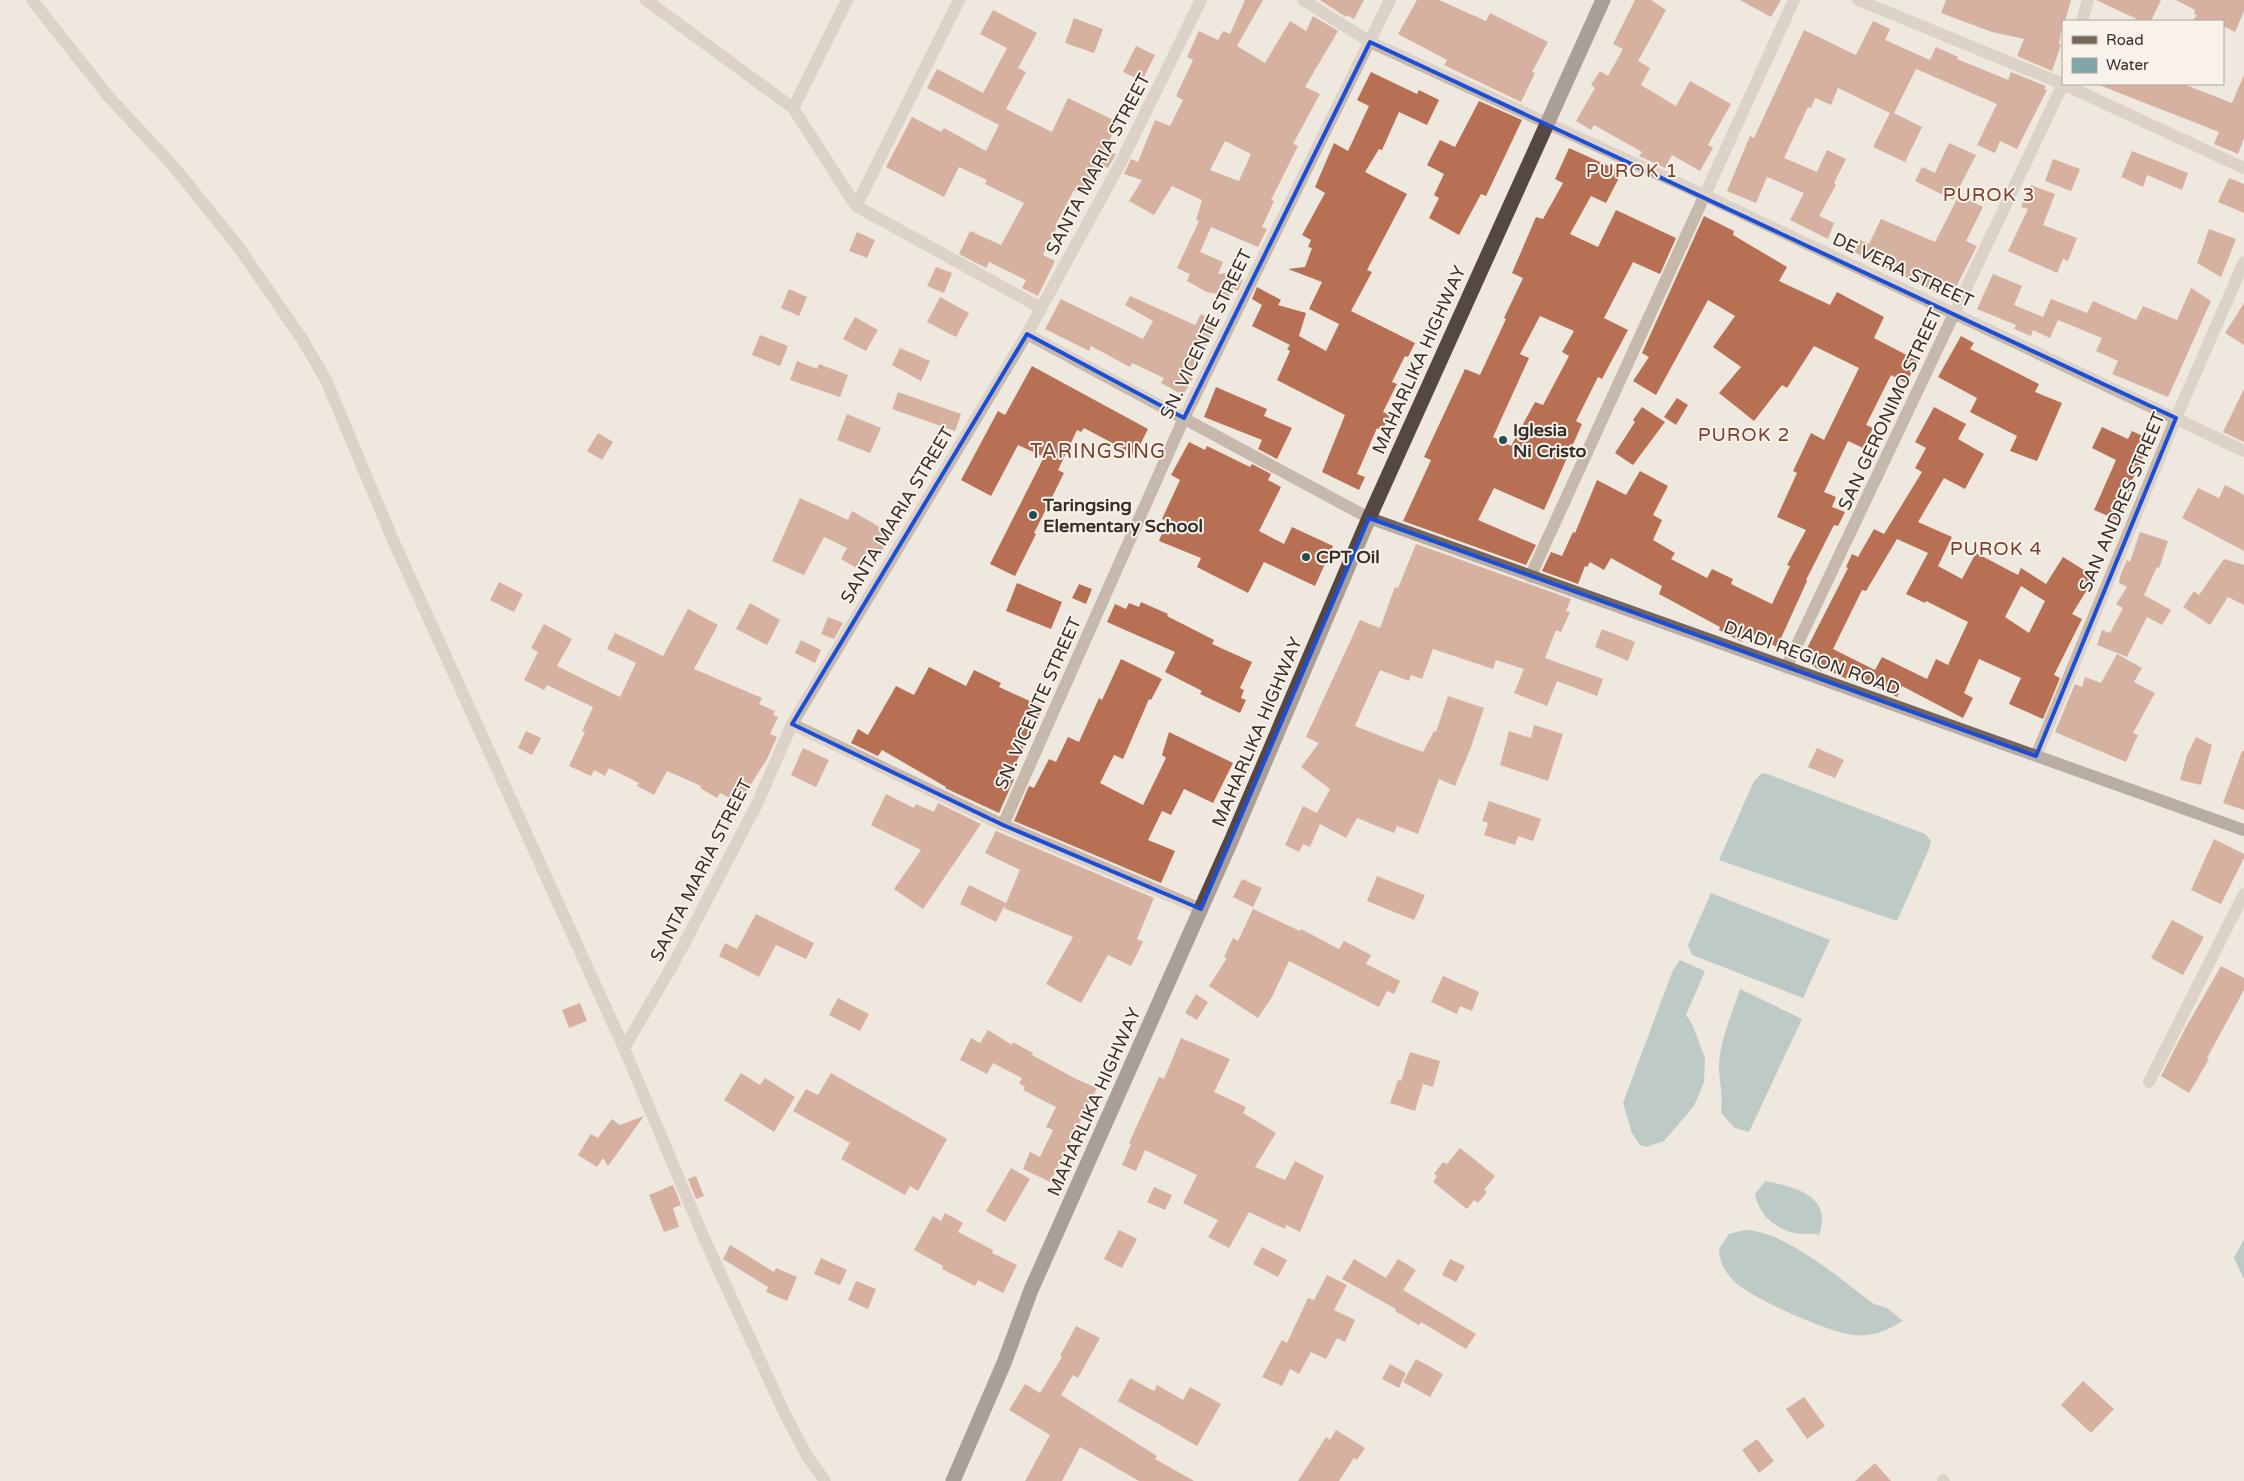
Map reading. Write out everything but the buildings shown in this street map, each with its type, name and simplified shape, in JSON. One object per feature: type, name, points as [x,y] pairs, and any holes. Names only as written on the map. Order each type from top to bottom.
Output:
[{"type":"highway","name":"MAHARLIKA HIGHWAY","points":[[952,1481],[1004,1363],[1030,1290],[1201,909],[1369,518],[1546,122],[1603,0]]},
{"type":"main road","name":"DIADI REGION ROAD","points":[[1369,518],[2244,830]]},
{"type":"street","points":[[32,0],[109,97],[174,167],[237,246],[302,339],[326,380],[393,540],[624,1048],[704,1238],[779,1401],[807,1456],[825,1481]]},
{"type":"street","points":[[793,108],[847,0]]},
{"type":"street","points":[[856,206],[958,0]]},
{"type":"street","name":"SANTA MARIA STREET","points":[[624,1048],[674,961],[748,821],[792,724],[1041,308],[1121,162],[1202,0]]},
{"type":"street","name":"DE VERA STREET","points":[[1303,0],[1370,42],[1704,195],[2244,451]]},
{"type":"street","name":"SN. VICENTE STREET","points":[[1003,825],[1184,418],[1390,0]]},
{"type":"street","points":[[1530,577],[1794,0]]},
{"type":"street","points":[[1858,0],[2062,84]]},
{"type":"street","points":[[2082,20],[2088,0]]},
{"type":"street","points":[[652,2],[793,108],[856,206],[1041,308]]},
{"type":"street","name":"SAN GERONIMO STREET","points":[[1786,668],[2063,85]]},
{"type":"street","points":[[2065,85],[2244,168]]},
{"type":"street","name":"SAN ANDRES STREET","points":[[2036,756],[2176,418],[2244,262]]},
{"type":"street","points":[[1026,334],[1369,518]]},
{"type":"street","points":[[792,724],[1003,825],[1201,909]]},
{"type":"street","points":[[2149,1082],[2244,894]]},
{"type":"highlighted area","points":[[1370,42],[2176,418],[2036,756],[1369,518],[1201,909],[1003,825],[792,724],[1027,334],[1184,418]]},
{"type":"water","points":[[1765,773],[1925,834],[1931,841],[1929,849],[1897,921],[1719,860],[1754,781],[1761,774]]},
{"type":"water","points":[[1711,893],[1830,940],[1803,998],[1692,955],[1688,945]]},
{"type":"water","points":[[1680,960],[1705,971],[1686,1015],[1692,1024],[1705,1058],[1704,1082],[1694,1106],[1664,1141],[1646,1147],[1640,1145],[1632,1133],[1623,1103],[1673,970]]},
{"type":"water","points":[[1740,989],[1802,1019],[1749,1132],[1735,1128],[1721,1113],[1722,1101],[1719,1069],[1721,1049],[1726,1028]]},
{"type":"water","points":[[1765,1181],[1799,1190],[1816,1202],[1821,1211],[1822,1222],[1819,1235],[1791,1232],[1772,1223],[1767,1218],[1760,1208],[1755,1194]]},
{"type":"water","points":[[1745,1230],[1761,1232],[1795,1248],[1829,1270],[1874,1304],[1887,1308],[1903,1321],[1879,1332],[1867,1335],[1853,1335],[1810,1322],[1757,1297],[1735,1282],[1725,1271],[1719,1249],[1729,1234]]},
{"type":"water","points":[[2244,1239],[2244,1279],[2234,1258]]},
{"type":"place","name":"Iglesia Ni Cristo","points":[[1503,440]]},
{"type":"place","name":"Taringsing Elementary School","points":[[1033,515]]},
{"type":"place","name":"CPT Oil","points":[[1306,557]]},
{"type":"district","name":"PUROK 1","points":[[1632,171]]},
{"type":"district","name":"PUROK 3","points":[[1989,195]]},
{"type":"district","name":"PUROK 2","points":[[1744,435]]},
{"type":"district","name":"TARINGSING","points":[[1098,452]]},
{"type":"district","name":"PUROK 4","points":[[1996,549]]}]
